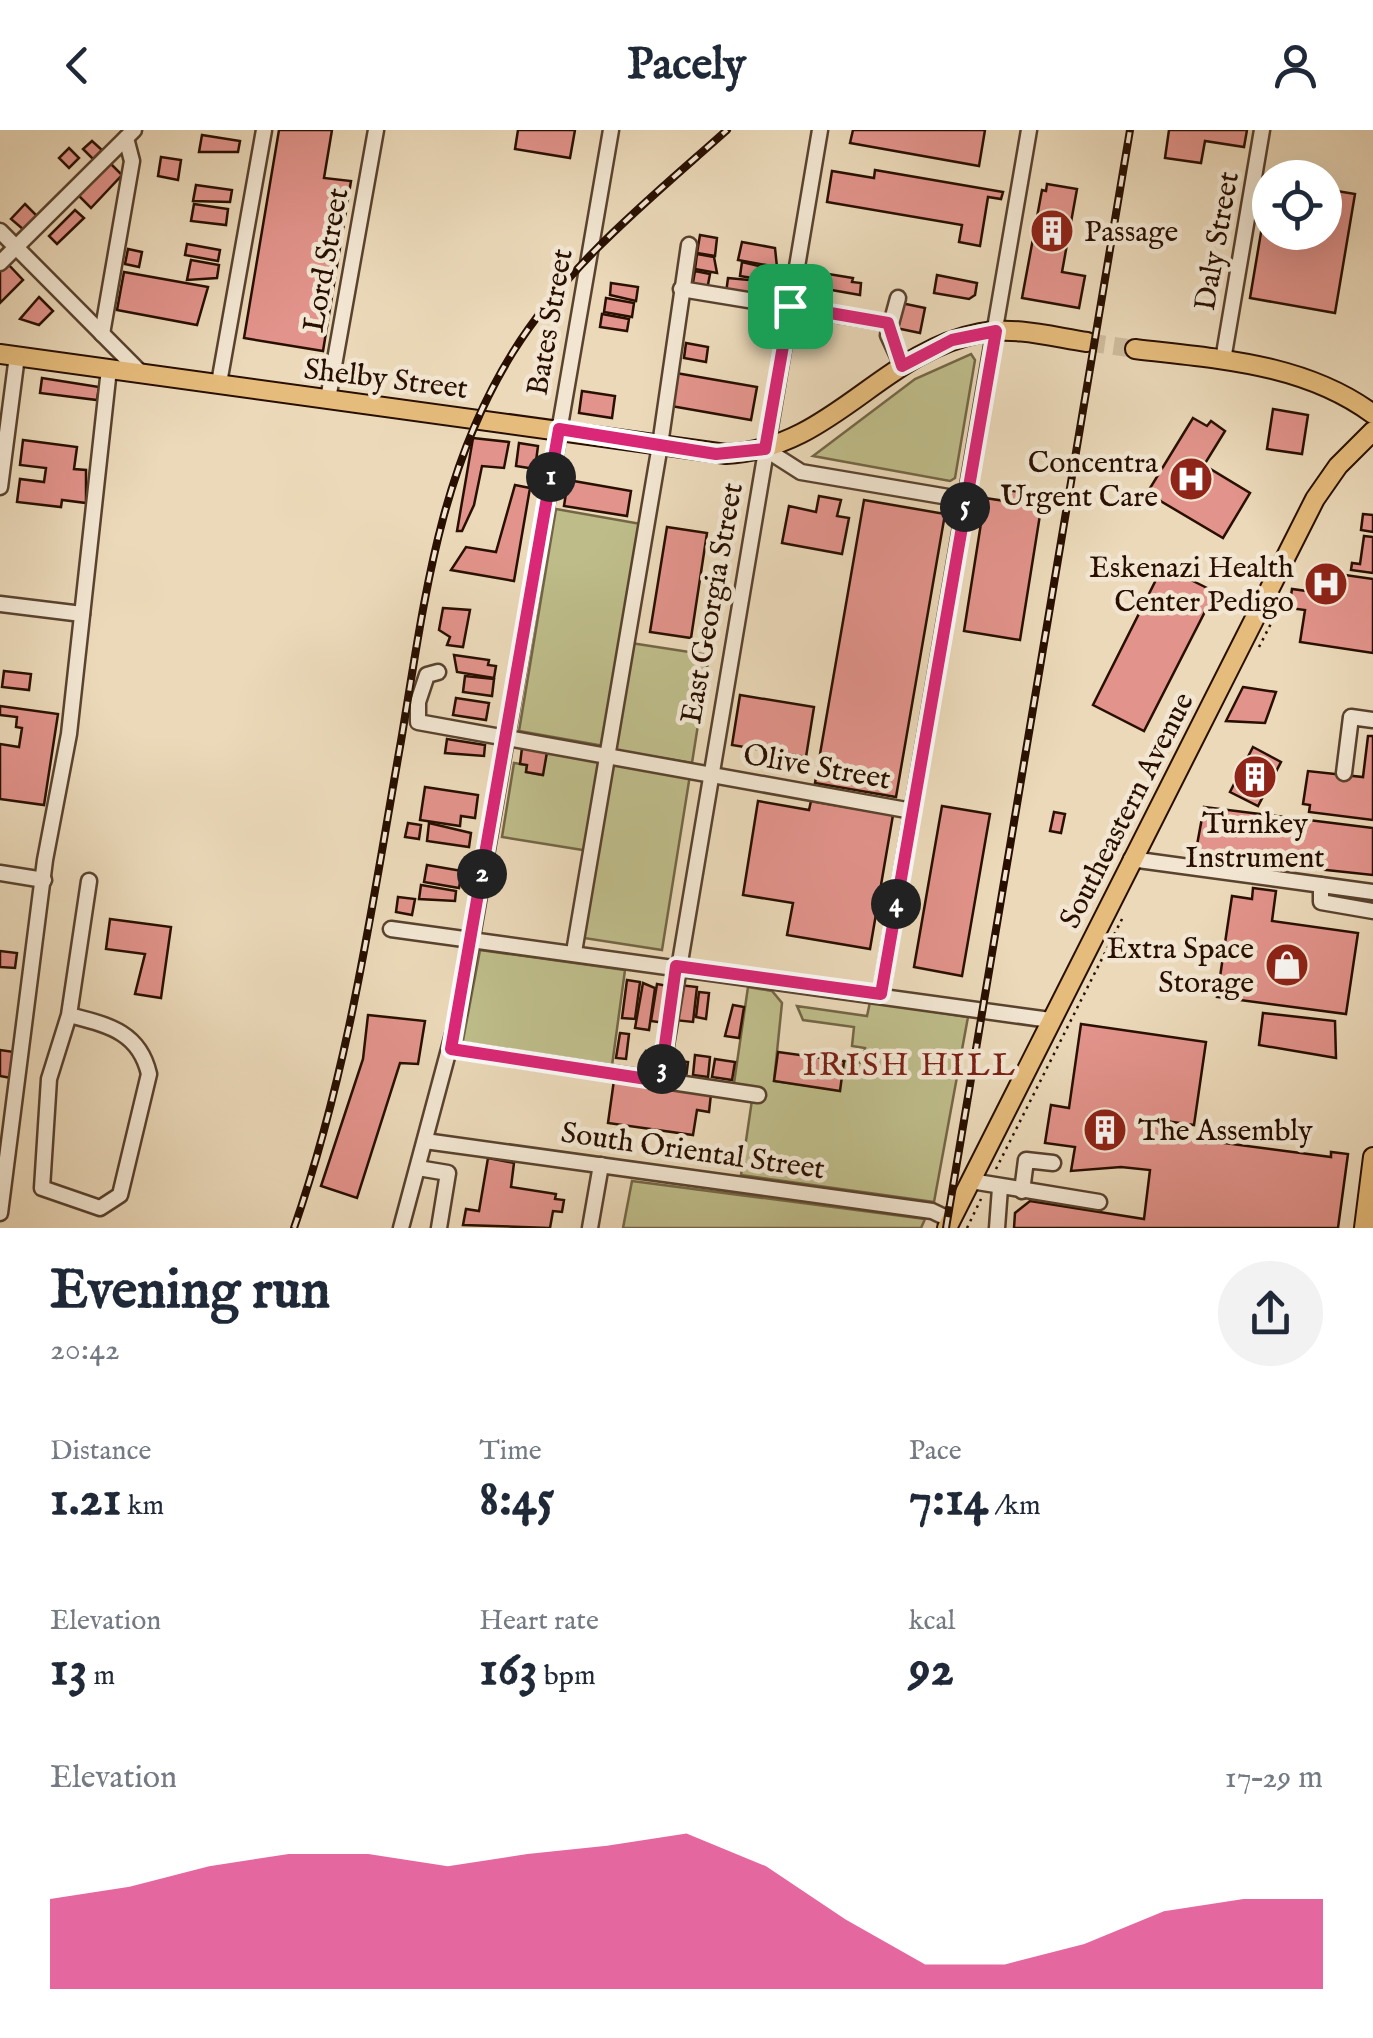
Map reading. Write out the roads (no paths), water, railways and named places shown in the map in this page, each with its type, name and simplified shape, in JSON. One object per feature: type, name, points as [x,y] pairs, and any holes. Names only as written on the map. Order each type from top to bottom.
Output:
[{"type":"main road","name":"Shelby Street","points":[[9,355],[716,454],[765,449],[821,425],[902,366],[952,340],[996,331],[1087,342]]},
{"type":"main road","points":[[1135,348],[1224,360],[1319,380],[1373,414]]},
{"type":"main road","name":"Southeastern Avenue","points":[[955,1225],[986,1185],[1050,1020],[1314,498],[1338,466],[1373,431]]},
{"type":"main road","points":[[1364,1228],[1373,1157]]},
{"type":"street","points":[[219,383],[264,130]]},
{"type":"street","name":"Lord Street","points":[[328,399],[376,130]]},
{"type":"street","name":"Bates Street","points":[[401,1228],[451,1049],[611,130]]},
{"type":"street","name":"East Georgia Street","points":[[660,1081],[676,966],[820,130]]},
{"type":"street","points":[[881,994],[1029,130]]},
{"type":"street","name":"Daly Street","points":[[1224,360],[1262,130]]},
{"type":"street","points":[[0,263],[130,134]]},
{"type":"street","points":[[102,334],[132,161],[130,134]]},
{"type":"street","points":[[0,231],[140,374]]},
{"type":"street","points":[[574,952],[660,444],[688,245]]},
{"type":"street","points":[[682,290],[888,323]]},
{"type":"street","points":[[898,298],[888,323],[902,366]]},
{"type":"street","points":[[0,487],[9,355]]},
{"type":"street","points":[[0,1212],[44,880],[69,734],[108,369]]},
{"type":"street","points":[[765,449],[801,472],[966,500]]},
{"type":"street","points":[[0,604],[82,614]]},
{"type":"street","name":"Olive Street","points":[[438,672],[427,675],[418,702],[418,722],[912,811]]},
{"type":"street","points":[[1344,773],[1351,717],[1373,720]]},
{"type":"street","points":[[1131,860],[1373,892]]},
{"type":"street","points":[[0,874],[44,880]]},
{"type":"street","points":[[68,1015],[130,1036],[145,1057],[149,1074],[120,1195],[100,1208],[42,1188],[50,1078],[68,1015],[89,881]]},
{"type":"street","points":[[1322,885],[1321,902],[1373,911]]},
{"type":"street","points":[[391,929],[1050,1020]]},
{"type":"street","points":[[451,1049],[758,1095]]},
{"type":"street","name":"South Oriental Street","points":[[425,1140],[932,1211],[955,1225]]},
{"type":"street","points":[[1022,1191],[1026,1160],[1053,1164]]},
{"type":"street","points":[[590,1228],[601,1166]]},
{"type":"street","points":[[418,1168],[448,1173],[438,1228]]},
{"type":"street","points":[[997,1228],[986,1185],[1099,1202]]},
{"type":"tunnel","points":[[1087,342],[1135,349]]},
{"type":"railway","points":[[294,1228],[344,1048],[437,540],[467,444],[513,352],[559,290],[640,207],[727,130]]},
{"type":"railway","points":[[946,1228],[1130,130]]},
{"type":"place","name":"Passage","points":[[1052,231]]},
{"type":"place","name":"Concentra Urgent Care","points":[[1191,479]]},
{"type":"place","name":"Eskenazi Health Center Pedigo","points":[[1326,584]]},
{"type":"place","name":"Turnkey Instrument","points":[[1255,777]]},
{"type":"place","name":"Extra Space Storage","points":[[1287,965]]},
{"type":"place","name":"The Assembly","points":[[1105,1130]]},
{"type":"district","name":"IRISH HILL","points":[[910,1064]]}]
